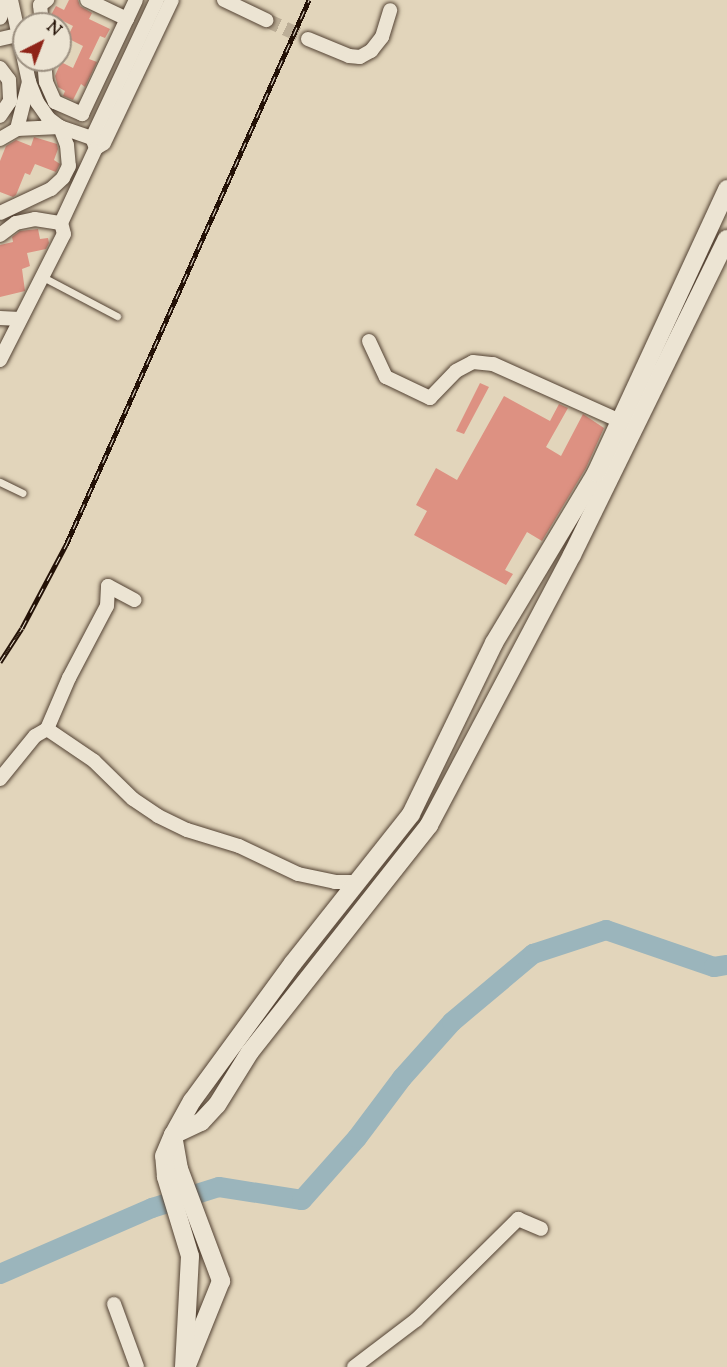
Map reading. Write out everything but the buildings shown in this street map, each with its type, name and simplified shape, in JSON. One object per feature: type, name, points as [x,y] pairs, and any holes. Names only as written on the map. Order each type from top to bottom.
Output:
[{"type":"street","points":[[41,12],[40,5],[48,0]]},
{"type":"street","points":[[87,0],[127,19]]},
{"type":"street","points":[[46,72],[46,82],[55,102],[82,114],[136,0]]},
{"type":"street","points":[[112,109],[157,0]]},
{"type":"street","points":[[0,360],[64,234],[61,223],[94,143],[171,0]]},
{"type":"street","points":[[224,0],[266,20]]},
{"type":"street","points":[[0,3],[0,18]]},
{"type":"street","points":[[308,39],[349,56],[360,57],[371,51],[382,37],[390,10]]},
{"type":"street","points":[[0,68],[9,80],[9,101],[0,116]]},
{"type":"street","points":[[27,72],[29,82],[48,118],[60,127],[94,143]]},
{"type":"street","points":[[17,129],[29,82]]},
{"type":"street","points":[[90,99],[112,109]]},
{"type":"street","points":[[0,139],[17,129],[60,127]]},
{"type":"street","points":[[0,213],[51,189],[63,178],[69,166],[67,145],[60,127]]},
{"type":"street","points":[[189,1365],[221,1281],[199,1219],[165,1156],[173,1135],[192,1101],[293,963],[411,814],[494,643],[596,473],[727,189]]},
{"type":"street","points":[[0,235],[16,223],[26,220],[61,223]]},
{"type":"street","points":[[173,1135],[201,1122],[217,1105],[250,1053],[429,825],[572,555],[727,239]]},
{"type":"street","points":[[0,318],[20,319]]},
{"type":"street","points":[[369,342],[387,377],[430,398],[456,371],[473,362],[493,364],[620,421]]},
{"type":"street","points":[[0,779],[35,736],[47,729],[69,678],[107,606],[108,586],[134,600]]},
{"type":"street","points":[[47,729],[94,761],[133,799],[158,816],[187,830],[239,846],[298,874],[335,882],[358,882]]},
{"type":"street","points":[[173,1173],[184,1236],[190,1256],[189,1365]]},
{"type":"street","points":[[354,1367],[416,1320],[518,1219],[541,1229]]},
{"type":"street","points":[[114,1304],[137,1367]]},
{"type":"lane","points":[[41,276],[117,316]]},
{"type":"lane","points":[[0,482],[23,493]]},
{"type":"waterway","points":[[0,1274],[152,1208],[219,1187],[302,1200],[357,1138],[402,1078],[452,1022],[533,954],[606,930],[714,967],[727,965]]},
{"type":"tunnel","points":[[266,20],[308,39]]},
{"type":"railway","points":[[0,662],[22,628],[66,545],[309,0]]}]
